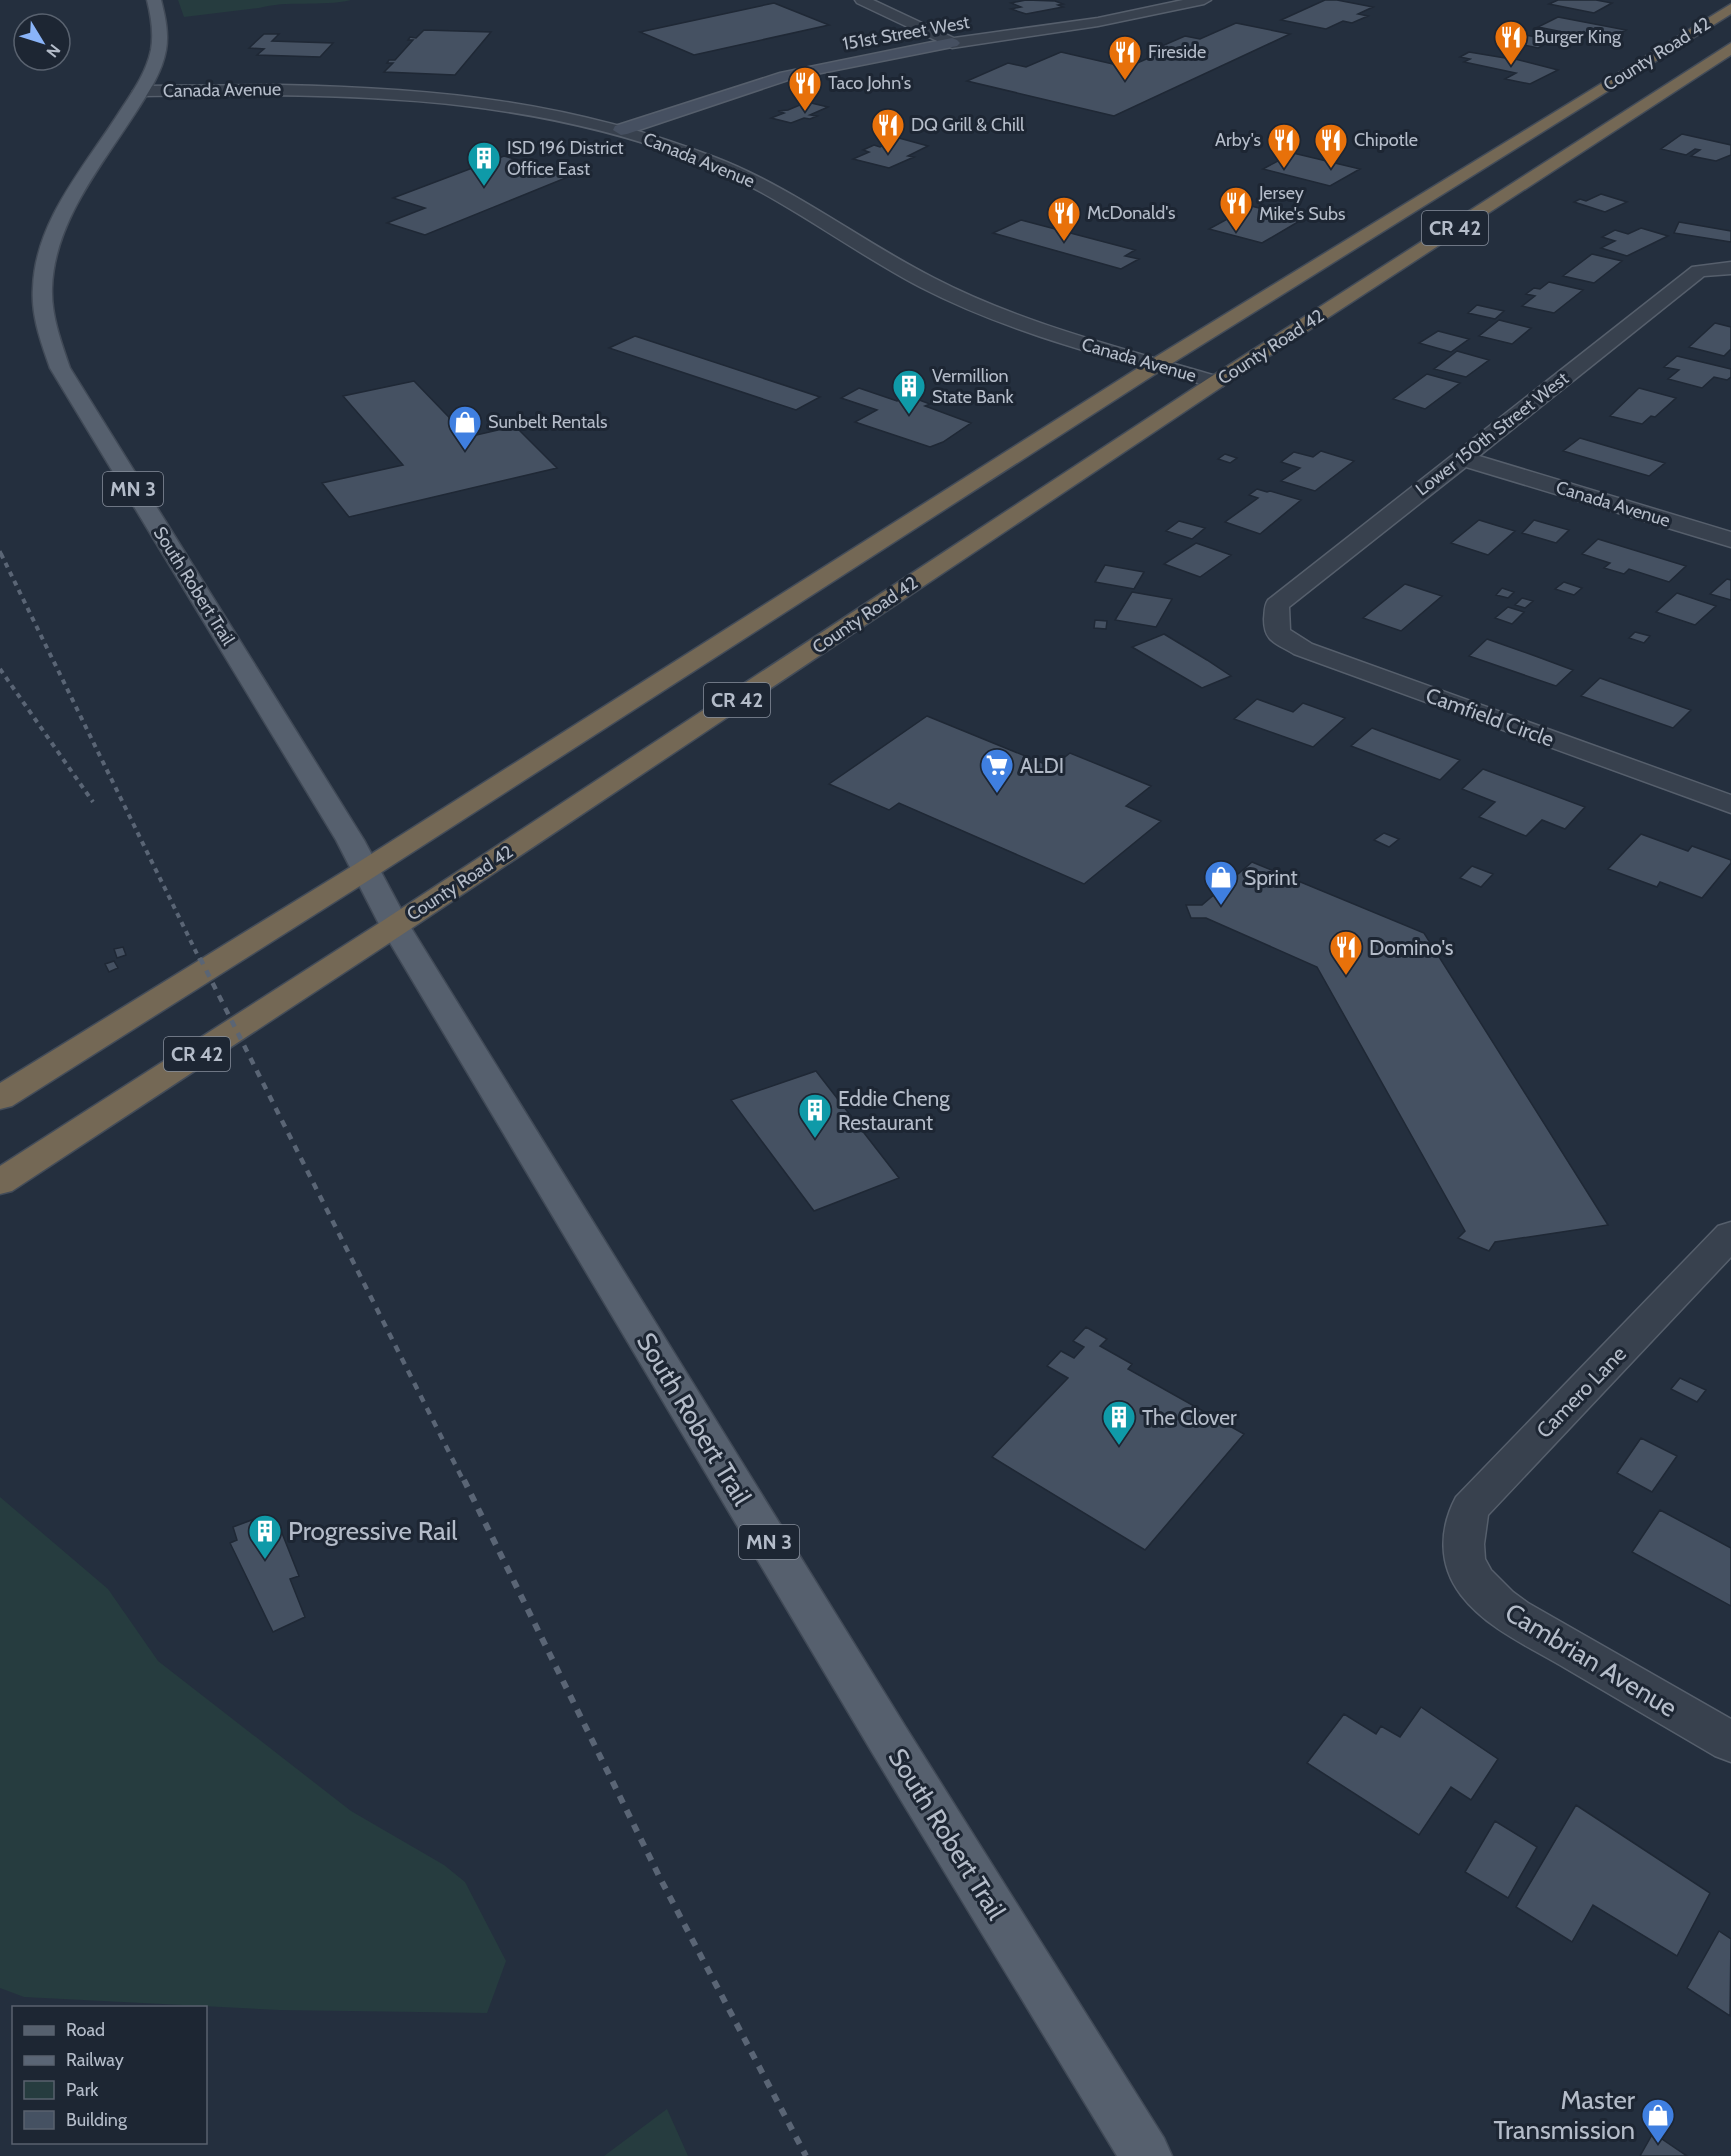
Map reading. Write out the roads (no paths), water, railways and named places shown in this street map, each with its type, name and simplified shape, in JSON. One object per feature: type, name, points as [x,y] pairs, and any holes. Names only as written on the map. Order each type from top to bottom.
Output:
[{"type":"highway","name":"County Road 42","points":[[0,1098],[364,871],[1156,365],[1518,155],[1731,8]]},
{"type":"highway","name":"County Road 42","points":[[0,1182],[395,926],[1216,382],[1731,48]]},
{"type":"highway","points":[[1337,304],[1358,284],[1511,184],[1522,174],[1518,155]]},
{"type":"main road","name":"South Robert Trail","points":[[154,0],[160,31],[156,58],[141,91],[83,180],[55,233],[43,279],[44,305],[54,352],[78,400],[350,840],[364,871]]},
{"type":"main road","name":"MN 3","points":[[364,871],[395,926]]},
{"type":"main road","name":"South Robert Trail","points":[[395,926],[889,1740],[1146,2156]]},
{"type":"street","points":[[862,0],[952,43]]},
{"type":"street","name":"151st Street West","points":[[621,130],[786,76],[868,58],[952,43],[1098,22],[1204,0]]},
{"type":"street","name":"Canada Avenue","points":[[141,91],[286,88],[391,92],[516,107],[621,130],[690,153],[754,180],[881,259],[953,296],[1044,332],[1216,382]]},
{"type":"street","name":"Lower 150th Street West","points":[[1277,605],[1699,271],[1731,268]]},
{"type":"street","name":"Canada Avenue","points":[[1461,458],[1731,540]]},
{"type":"street","name":"Camfield Circle","points":[[1277,605],[1277,633],[1303,649],[1731,805]]},
{"type":"street","name":"Camero Lane","points":[[1465,1564],[1462,1534],[1470,1508],[1731,1235]]},
{"type":"street","name":"Cambrian Avenue","points":[[1465,1564],[1482,1592],[1513,1616],[1731,1742]]},
{"type":"railway","points":[[0,551],[2,555]]},
{"type":"railway","points":[[1,554],[200,960]]},
{"type":"railway","points":[[0,669],[93,802]]},
{"type":"railway","points":[[200,958],[464,1482]]},
{"type":"railway","points":[[464,1480],[661,1880],[806,2156]]},
{"type":"place","name":"Burger King","points":[[1511,66]]},
{"type":"place","name":"Fireside","points":[[1125,81]]},
{"type":"place","name":"Taco John's","points":[[805,112]]},
{"type":"place","name":"DQ Grill & Chill","points":[[888,154]]},
{"type":"place","name":"Arby's","points":[[1284,169]]},
{"type":"place","name":"Chipotle","points":[[1331,169]]},
{"type":"place","name":"ISD 196 District Office East","points":[[484,187]]},
{"type":"place","name":"Jersey Mike's Subs","points":[[1236,232]]},
{"type":"place","name":"McDonald's","points":[[1064,242]]},
{"type":"place","name":"Vermillion State Bank","points":[[909,415]]},
{"type":"place","name":"Sunbelt Rentals","points":[[465,451]]},
{"type":"place","name":"ALDI","points":[[997,794]]},
{"type":"place","name":"Sprint","points":[[1221,906]]},
{"type":"place","name":"Domino's","points":[[1346,976]]},
{"type":"place","name":"Eddie Cheng Restaurant","points":[[815,1139]]},
{"type":"place","name":"The Clover","points":[[1119,1446]]},
{"type":"place","name":"Progressive Rail","points":[[265,1560]]},
{"type":"place","name":"Master Transmission","points":[[1658,2144]]}]
